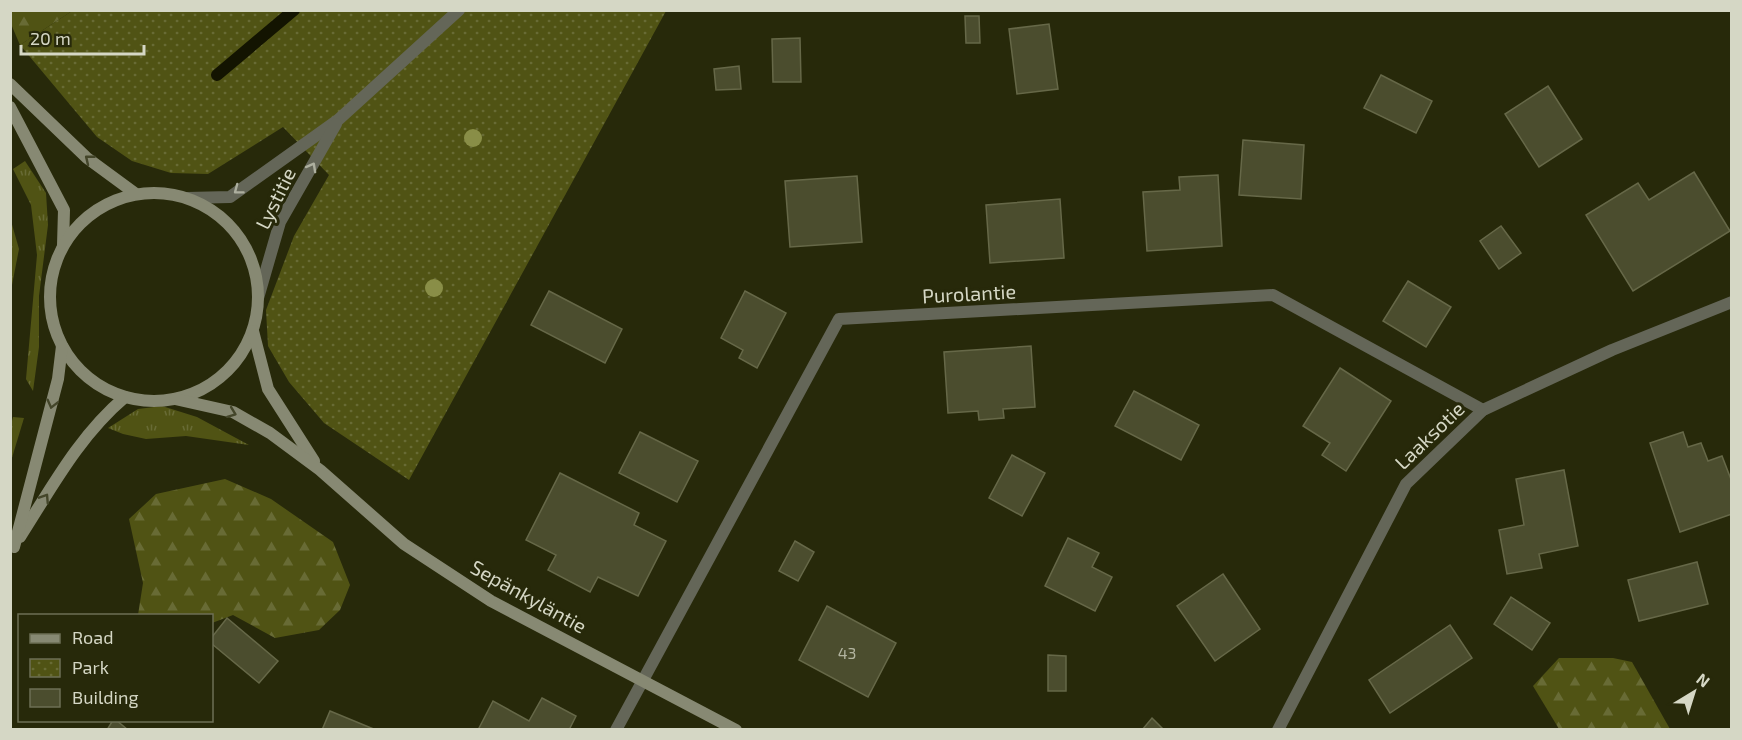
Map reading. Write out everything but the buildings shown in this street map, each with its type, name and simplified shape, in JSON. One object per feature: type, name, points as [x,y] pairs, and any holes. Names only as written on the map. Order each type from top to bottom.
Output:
[{"type":"main road","points":[[10,84],[87,158],[136,194]]},
{"type":"main road","points":[[10,107],[64,210],[63,246]]},
{"type":"main road","points":[[162,193],[187,198],[216,214],[238,237],[253,266],[258,298],[253,331],[240,356],[223,375],[201,390],[175,399],[150,401],[125,397],[106,390],[88,378],[74,364],[62,346],[52,322],[49,296],[53,271],[63,246],[76,227],[93,212],[114,201],[136,194],[162,193]]},
{"type":"main road","name":"Sepänkyläntie","points":[[253,331],[268,389],[320,470]]},
{"type":"main road","points":[[12,550],[58,379],[62,346]]},
{"type":"main road","points":[[12,550],[82,441],[125,397]]},
{"type":"main road","name":"Sepänkyläntie","points":[[175,399],[233,412],[270,433],[320,470],[404,544],[492,601],[736,729]]},
{"type":"street","name":"Lystitie","points":[[187,198],[230,197],[338,120],[459,10]]},
{"type":"street","name":"Lystitie","points":[[258,298],[280,222],[338,120]]},
{"type":"street","name":"Purolantie","points":[[642,681],[839,319],[1273,295],[1483,410]]},
{"type":"street","name":"Laaksotie","points":[[1278,729],[1406,483],[1483,410],[1612,350],[1731,302]]},
{"type":"street","points":[[616,729],[642,681]]},
{"type":"green space","points":[[10,11],[72,11],[20,45],[11,24]]},
{"type":"green space","points":[[72,11],[666,11],[409,480],[324,423],[289,382],[268,346],[266,310],[294,236],[329,175],[283,127],[208,174],[171,173],[132,161],[97,137],[20,45]]},
{"type":"green space","points":[[25,161],[46,193],[48,225],[39,296],[39,347],[33,391],[26,379],[37,255],[31,205],[13,169]]},
{"type":"green space","points":[[11,221],[19,249],[11,290]]},
{"type":"green space","points":[[162,406],[197,417],[249,445],[186,436],[146,439],[108,428],[138,409]]},
{"type":"green space","points":[[13,417],[24,418],[11,461],[11,425]]},
{"type":"green space","points":[[225,479],[271,499],[333,542],[350,585],[340,610],[319,630],[275,638],[233,615],[213,623],[213,614],[138,614],[143,583],[129,519],[156,494]]},
{"type":"green space","points":[[1559,658],[1613,658],[1632,662],[1670,729],[1559,729],[1533,686]]},
{"type":"waterway","points":[[217,75],[294,10]]}]
